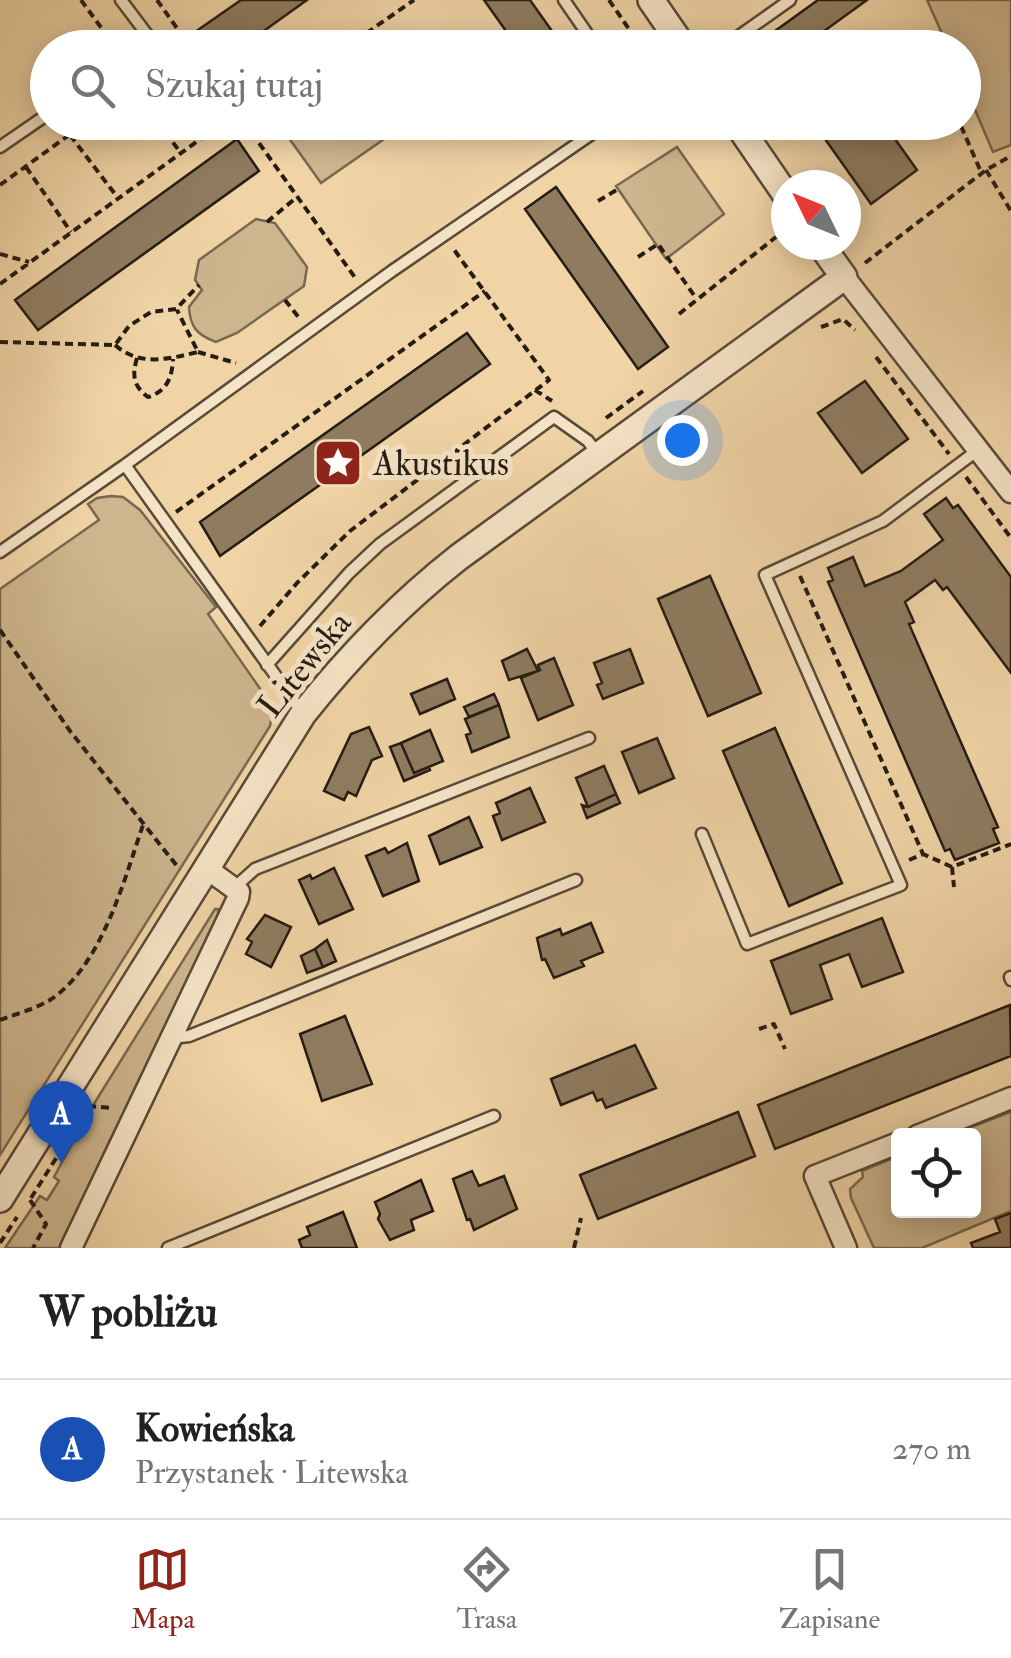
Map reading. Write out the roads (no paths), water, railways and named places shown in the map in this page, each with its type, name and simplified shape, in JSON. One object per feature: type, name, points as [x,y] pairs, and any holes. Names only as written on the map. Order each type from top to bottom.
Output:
[{"type":"street","points":[[651,0],[672,30]]},
{"type":"street","points":[[748,140],[771,172]]},
{"type":"street","points":[[832,260],[1011,492]]},
{"type":"street","name":"Litewska","points":[[0,1199],[303,714],[370,634],[414,593],[598,456],[815,316],[844,277]]},
{"type":"street","points":[[72,1248],[238,898],[234,887],[202,875]]},
{"type":"street","points":[[938,1128],[1011,1098]]},
{"type":"street","points":[[846,1248],[815,1176],[891,1146]]},
{"type":"lane","points":[[121,0],[140,30]]},
{"type":"lane","points":[[564,0],[585,30]]},
{"type":"lane","points":[[748,30],[790,0]]},
{"type":"lane","points":[[0,148],[30,127]]},
{"type":"lane","points":[[0,552],[443,235],[583,140]]},
{"type":"lane","points":[[267,666],[349,573],[380,544],[554,418],[588,442],[598,456]]},
{"type":"lane","points":[[702,834],[746,944],[901,885],[765,575],[872,527],[978,450]]},
{"type":"lane","points":[[125,465],[303,714]]},
{"type":"lane","points":[[234,887],[256,870],[589,738]]},
{"type":"lane","points":[[171,1038],[190,1036],[576,880]]},
{"type":"lane","points":[[168,1248],[494,1116]]},
{"type":"place","name":"Akustikus","points":[[338,463]]},
{"type":"place","name":"Kowieńska","points":[[61,1163]]}]
